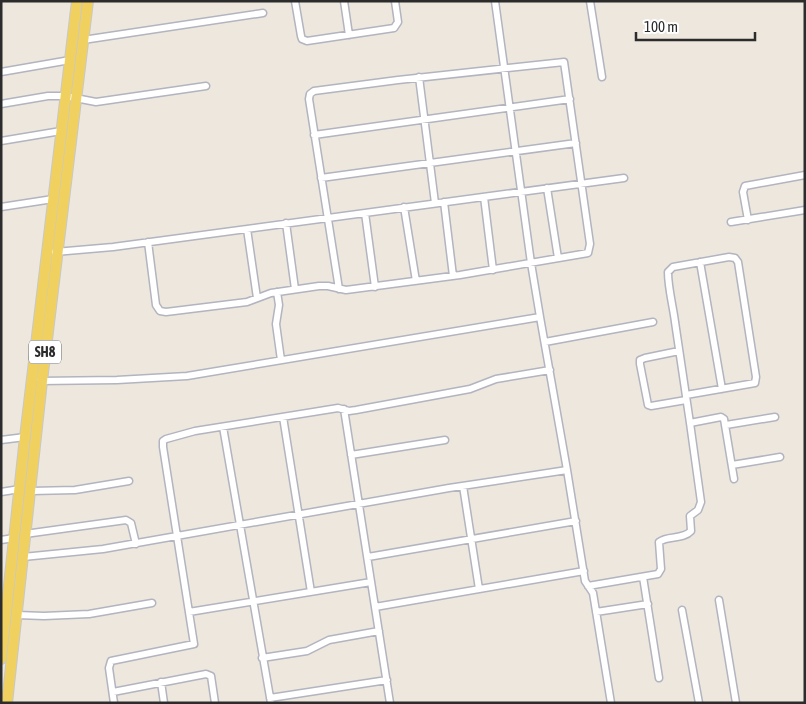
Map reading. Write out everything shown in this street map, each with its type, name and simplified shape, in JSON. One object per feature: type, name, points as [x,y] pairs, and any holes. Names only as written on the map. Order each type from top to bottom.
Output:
[{"type":"main road","name":"SH8","points":[[1,660],[14,538],[25,490],[36,381],[70,98],[70,60],[77,1]]},
{"type":"main road","name":"SH8","points":[[52,252],[53,198],[61,131],[83,40],[88,1]]},
{"type":"main road","name":"SH8","points":[[7,703],[25,534],[25,436],[36,381]]},
{"type":"street","points":[[295,1],[301,36],[304,40],[396,27],[398,22],[395,1]]},
{"type":"street","points":[[344,1],[349,35]]},
{"type":"street","points":[[495,1],[530,263],[585,581],[593,593],[611,703]]},
{"type":"street","points":[[590,1],[602,77]]},
{"type":"street","points":[[83,40],[263,13]]},
{"type":"street","points":[[1,72],[70,60]]},
{"type":"street","points":[[148,242],[156,305],[162,312],[247,302],[278,292],[295,289],[324,286],[339,290],[346,290],[453,276],[586,254],[589,251],[590,244],[564,62],[419,77],[312,92],[309,99],[326,218],[339,290]]},
{"type":"street","points":[[419,77],[435,203]]},
{"type":"street","points":[[1,104],[36,97],[70,98],[86,102],[101,102],[206,86]]},
{"type":"street","points":[[314,135],[570,99]]},
{"type":"street","points":[[1,141],[61,131]]},
{"type":"street","points":[[321,178],[576,143]]},
{"type":"street","points":[[748,220],[743,192],[745,186],[805,174]]},
{"type":"street","points":[[52,252],[148,242],[624,178]]},
{"type":"street","points":[[547,188],[558,258]]},
{"type":"street","points":[[484,197],[493,270]]},
{"type":"street","points":[[1,207],[53,198]]},
{"type":"street","points":[[444,202],[453,276]]},
{"type":"street","points":[[404,207],[416,281]]},
{"type":"street","points":[[731,222],[805,210]]},
{"type":"street","points":[[364,213],[375,286]]},
{"type":"street","points":[[286,223],[295,289]]},
{"type":"street","points":[[247,229],[258,298]]},
{"type":"street","points":[[588,586],[658,574],[661,569],[659,542],[690,533],[691,531],[690,516],[701,506],[690,423],[686,398],[679,351],[668,272],[673,267],[732,257],[736,260],[739,272],[756,380],[753,384],[722,389],[686,398],[651,406],[648,405],[640,360],[679,351]]},
{"type":"street","points":[[700,262],[722,389]]},
{"type":"street","points":[[278,292],[279,309],[276,324],[281,360]]},
{"type":"street","points":[[36,381],[174,378],[540,317]]},
{"type":"street","points":[[545,342],[653,322]]},
{"type":"street","points":[[114,703],[109,665],[114,659],[194,644],[163,441],[195,431],[338,408],[352,411],[470,389],[496,379],[550,370]]},
{"type":"street","points":[[344,409],[390,702]]},
{"type":"street","points":[[283,417],[311,592]]},
{"type":"street","points":[[690,423],[722,417],[724,419],[734,479]]},
{"type":"street","points":[[726,425],[775,417]]},
{"type":"street","points":[[223,427],[270,700],[387,680]]},
{"type":"street","points":[[1,440],[25,436]]},
{"type":"street","points":[[351,455],[445,440]]},
{"type":"street","points":[[732,465],[780,457]]},
{"type":"street","points":[[23,557],[75,553],[136,544],[463,486],[567,470]]},
{"type":"street","points":[[1,492],[75,490],[129,481]]},
{"type":"street","points":[[463,486],[479,589]]},
{"type":"street","points":[[25,534],[126,520],[132,525],[136,544]]},
{"type":"street","points":[[368,557],[576,521]]},
{"type":"street","points":[[1,540],[14,538]]},
{"type":"street","points":[[375,607],[584,571]]},
{"type":"street","points":[[643,577],[659,678]]},
{"type":"street","points":[[189,612],[371,582]]},
{"type":"street","points":[[719,600],[736,703]]},
{"type":"street","points":[[16,615],[89,614],[152,603]]},
{"type":"street","points":[[596,612],[648,604]]},
{"type":"street","points":[[682,610],[699,703]]},
{"type":"street","points":[[262,658],[307,651],[329,640],[379,631]]},
{"type":"street","points":[[112,692],[209,674],[215,703]]},
{"type":"street","points":[[160,682],[164,703]]}]
